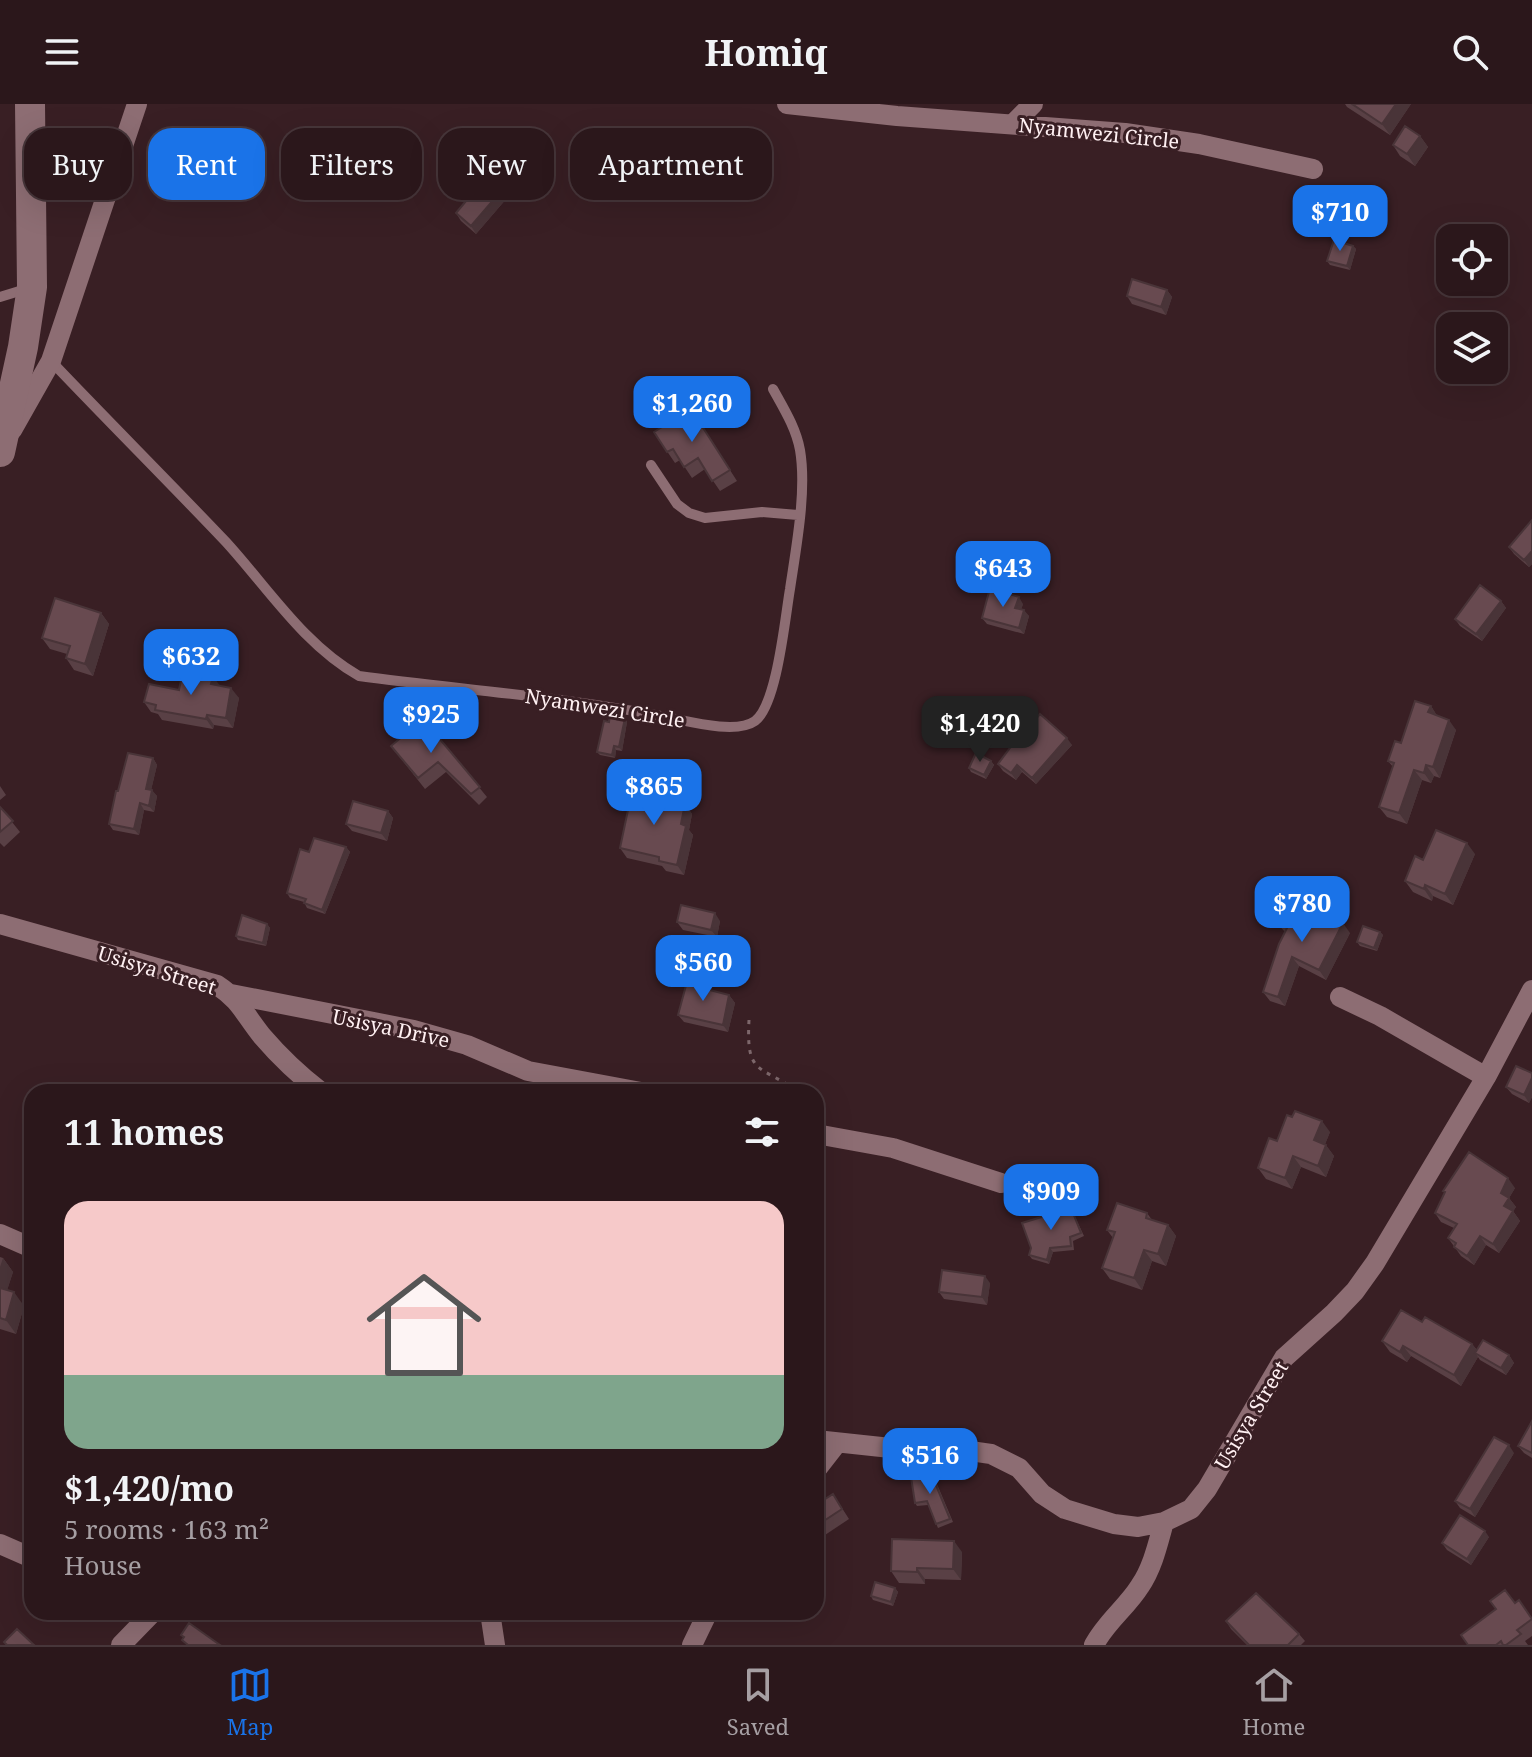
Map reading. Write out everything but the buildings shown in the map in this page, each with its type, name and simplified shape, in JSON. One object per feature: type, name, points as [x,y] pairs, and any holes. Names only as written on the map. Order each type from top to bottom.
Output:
[{"type":"main road","points":[[0,451],[23,347],[32,287],[30,104]]},
{"type":"street","points":[[0,451],[51,361],[137,104]]},
{"type":"street","name":"Nyamwezi Circle","points":[[787,104],[897,116],[1125,133],[1199,144],[1313,169]]},
{"type":"street","points":[[1014,123],[1033,104]]},
{"type":"street","points":[[0,366],[23,347]]},
{"type":"street","name":"Usisya Street","points":[[0,924],[217,985],[231,994],[281,1058],[312,1084]]},
{"type":"street","name":"Usisya Street","points":[[824,1441],[900,1449],[949,1448],[991,1454],[1019,1468],[1042,1494],[1065,1509],[1114,1524],[1138,1527],[1164,1522],[1191,1509],[1226,1460],[1284,1358],[1334,1313],[1362,1281],[1486,1077],[1532,990]]},
{"type":"street","name":"Usisya Drive","points":[[231,994],[414,1030],[467,1045],[528,1071],[598,1084]]},
{"type":"street","points":[[1340,997],[1380,1016],[1486,1077]]},
{"type":"street","points":[[824,1135],[893,1148],[1001,1183]]},
{"type":"street","points":[[0,1234],[24,1244]]},
{"type":"street","points":[[824,1460],[837,1443]]},
{"type":"street","points":[[1094,1645],[1142,1584],[1164,1522]]},
{"type":"street","points":[[0,1544],[24,1554]]},
{"type":"street","points":[[121,1645],[145,1620]]},
{"type":"street","points":[[491,1620],[495,1645]]},
{"type":"street","points":[[692,1645],[704,1620]]},
{"type":"lane","points":[[0,297],[32,287]]},
{"type":"lane","name":"Nyamwezi Circle","points":[[51,361],[225,542],[314,643],[339,665],[359,676],[623,708],[705,725],[741,726],[755,721],[770,699],[793,567],[800,452],[793,427],[773,389]]},
{"type":"lane","points":[[651,465],[677,504],[689,513],[705,518],[762,512],[798,515]]},
{"type":"path","points":[[749,1020],[747,1045],[751,1060],[786,1084]]}]
